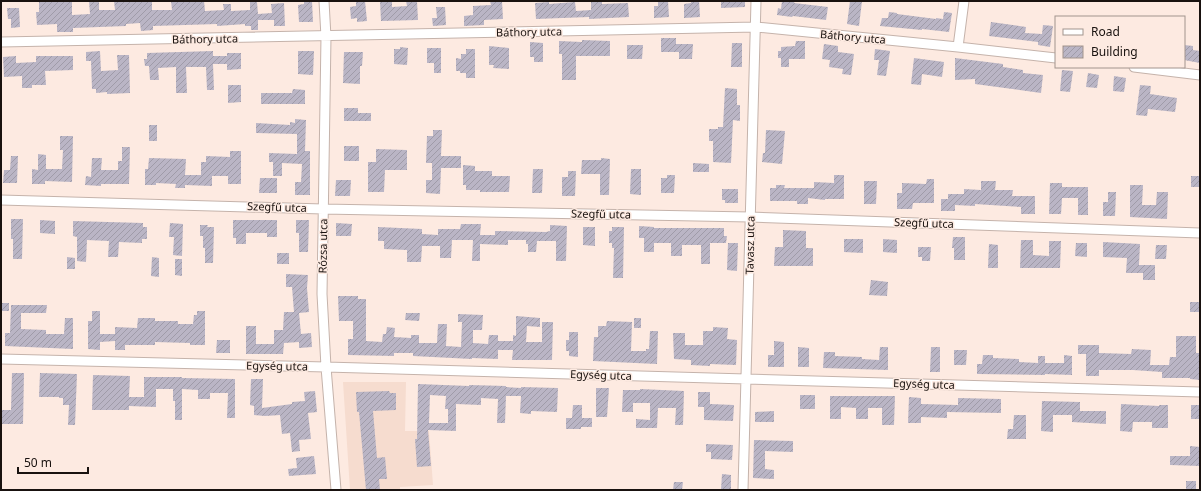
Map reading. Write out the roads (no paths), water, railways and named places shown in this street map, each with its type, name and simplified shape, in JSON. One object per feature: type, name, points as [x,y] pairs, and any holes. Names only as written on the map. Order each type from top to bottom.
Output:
[{"type":"street","name":"Rózsa utca","points":[[324,1],[326,36],[322,294],[326,367],[336,490]]},
{"type":"street","name":"Tavasz utca","points":[[743,490],[756,1]]},
{"type":"street","points":[[958,47],[964,1]]},
{"type":"street","name":"Báthory utca","points":[[1,42],[756,27],[1055,58]]},
{"type":"street","points":[[1142,68],[1200,75]]},
{"type":"street","name":"Szegfű utca","points":[[1,200],[323,209],[750,217],[1200,233]]},
{"type":"street","name":"Egység utca","points":[[1,359],[1200,392]]}]
